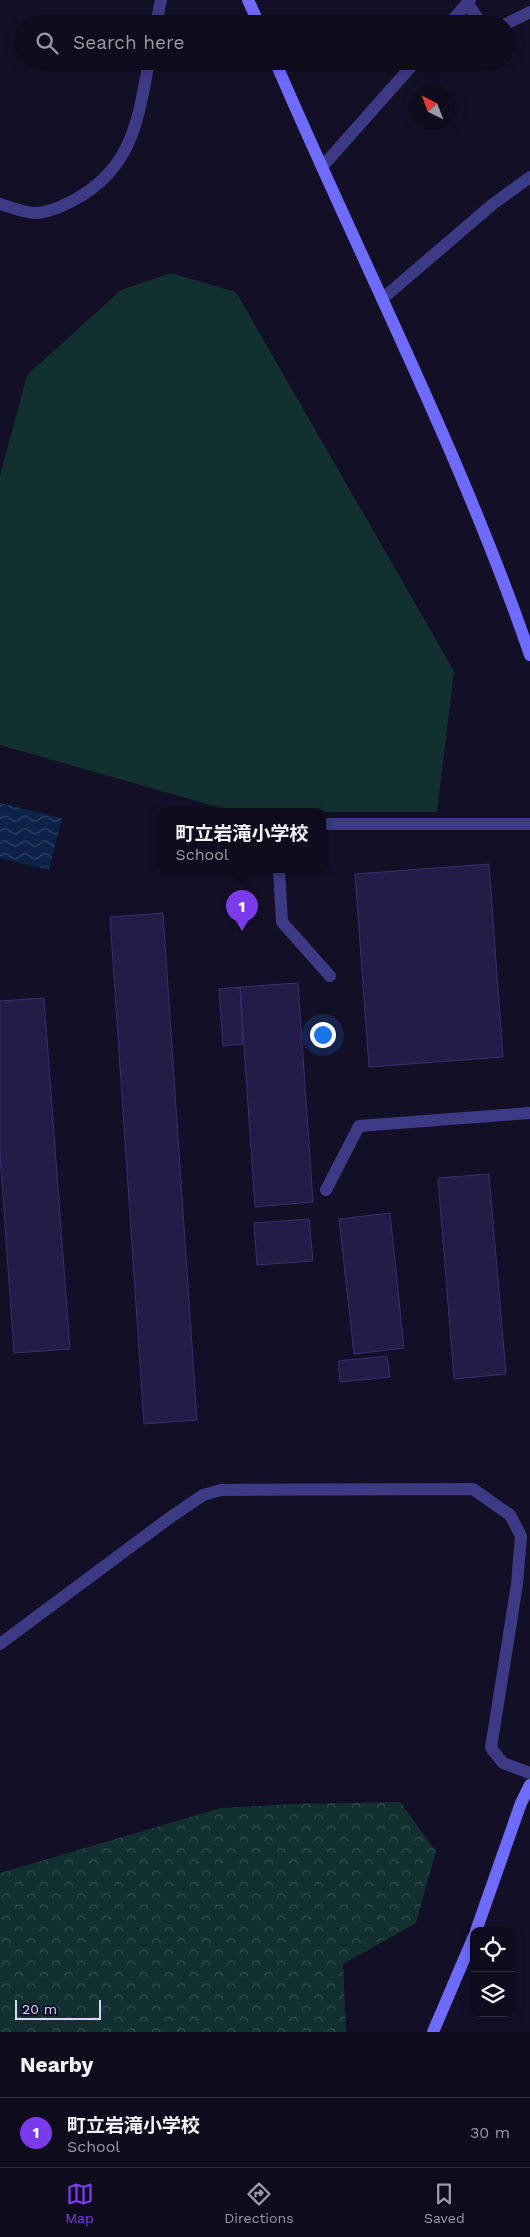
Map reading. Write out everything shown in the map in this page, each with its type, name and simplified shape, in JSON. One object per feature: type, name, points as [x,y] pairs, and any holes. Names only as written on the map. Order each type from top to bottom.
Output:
[{"type":"street","points":[[158,15],[161,0]]},
{"type":"street","points":[[248,0],[255,15]]},
{"type":"street","points":[[457,15],[469,2],[477,15]]},
{"type":"street","points":[[515,20],[530,12]]},
{"type":"street","points":[[0,204],[34,213],[64,206],[91,191],[115,168],[132,136],[147,70]]},
{"type":"street","points":[[279,70],[420,383],[506,586],[530,655]]},
{"type":"street","points":[[322,167],[408,70]]},
{"type":"street","points":[[382,299],[493,204],[530,177]]},
{"type":"street","points":[[326,824],[530,824]]},
{"type":"street","points":[[279,873],[282,922],[330,976]]},
{"type":"street","points":[[326,1190],[359,1126],[530,1114]]},
{"type":"street","points":[[0,1644],[168,1519],[203,1496],[221,1490],[473,1489],[510,1515],[521,1536],[517,1584],[490,1748],[503,1763],[530,1773]]},
{"type":"street","points":[[477,1927],[530,1785]]},
{"type":"street","points":[[433,2032],[470,1945]]},
{"type":"green space","points":[[171,273],[236,292],[454,671],[437,812],[326,812],[326,808],[221,808],[0,745],[0,476],[27,375],[121,290]]},
{"type":"green space","points":[[400,1802],[436,1851],[416,1923],[343,1964],[346,2032],[0,2032],[0,1873],[221,1808],[295,1804]]},
{"type":"water","points":[[0,803],[62,818],[49,870],[0,858]]},
{"type":"building","points":[[489,864],[503,1057],[369,1067],[355,874]]},
{"type":"building","points":[[163,913],[197,1420],[144,1424],[110,917]]},
{"type":"building","points":[[298,983],[313,1202],[255,1207],[240,987]]},
{"type":"building","points":[[240,987],[243,1044],[223,1046],[219,989]]},
{"type":"building","points":[[44,998],[70,1349],[14,1353],[0,1154],[0,1001]]},
{"type":"building","points":[[489,1174],[506,1374],[454,1379],[438,1178]]},
{"type":"building","points":[[390,1213],[404,1348],[354,1354],[339,1219]]},
{"type":"building","points":[[309,1219],[313,1261],[257,1265],[254,1223]]},
{"type":"building","points":[[387,1356],[390,1377],[340,1382],[338,1361]]},
{"type":"place","name":"町立岩滝小学校","points":[[242,931]]}]
